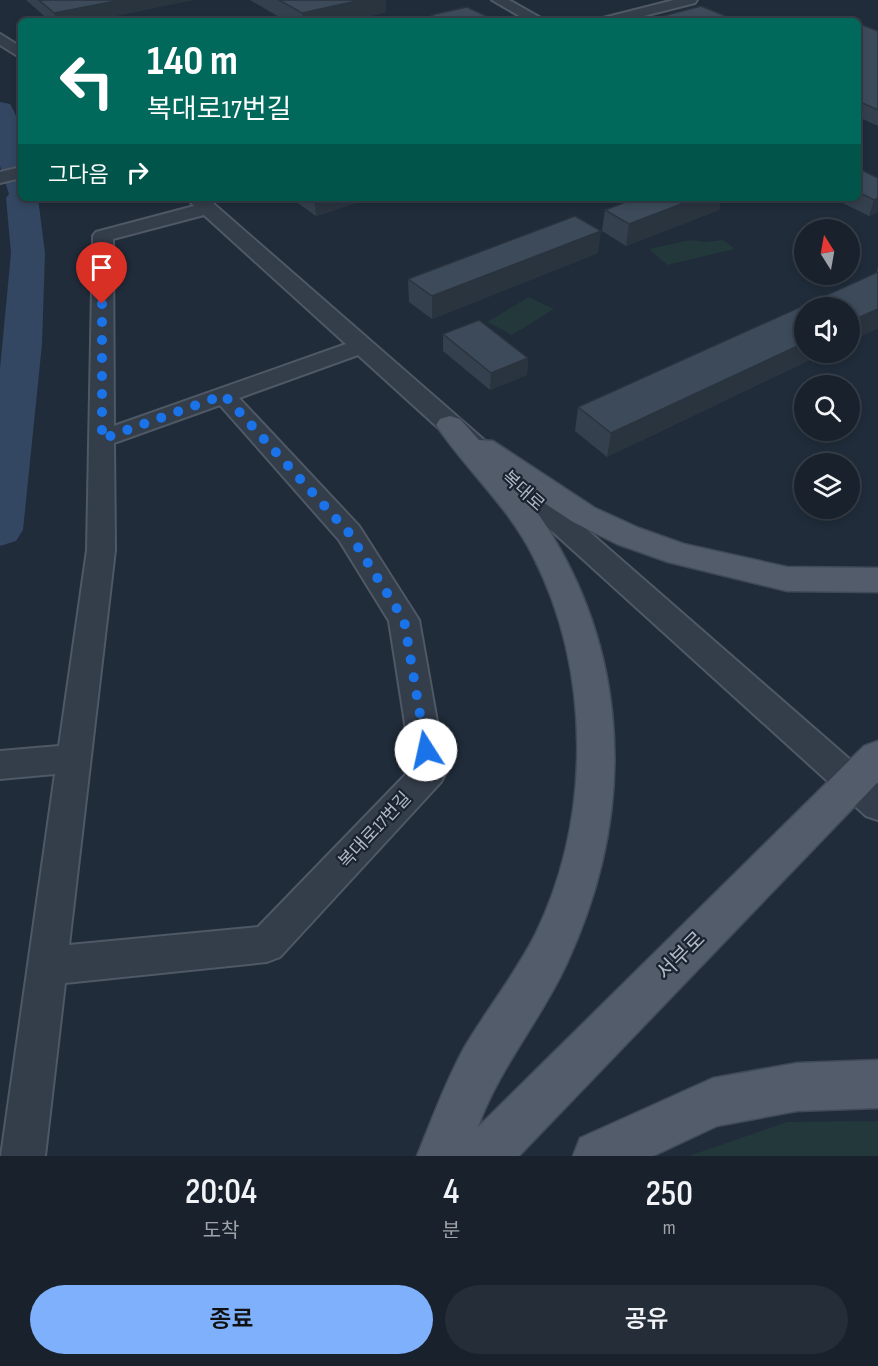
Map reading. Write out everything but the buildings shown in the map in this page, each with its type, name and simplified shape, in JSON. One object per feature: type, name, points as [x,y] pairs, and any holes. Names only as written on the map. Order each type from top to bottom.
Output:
[{"type":"main road","points":[[450,425],[574,508],[628,536],[679,554],[787,579],[878,580]]},
{"type":"main road","points":[[442,1156],[472,1081],[551,948],[576,881],[592,800],[597,747],[594,700],[581,644],[566,596],[538,536],[510,497],[450,425]]},
{"type":"main road","name":"서부로","points":[[484,1156],[869,782]]},
{"type":"main road","points":[[598,1156],[713,1102],[797,1087],[878,1084]]},
{"type":"street","points":[[499,0],[533,18]]},
{"type":"street","points":[[620,18],[690,0]]},
{"type":"street","points":[[0,38],[18,52]]},
{"type":"street","points":[[0,178],[18,173]]},
{"type":"street","points":[[23,1156],[101,550],[103,236],[201,203]]},
{"type":"street","name":"복대로","points":[[201,203],[450,425],[869,782]]},
{"type":"street","points":[[102,439],[361,346]]},
{"type":"street","name":"복대로17번길","points":[[47,966],[267,944],[429,772],[404,620],[349,533],[224,395]]},
{"type":"street","points":[[0,765],[74,759]]},
{"type":"green space","points":[[690,240],[705,242],[723,240],[735,249],[667,265],[649,249]]},
{"type":"green space","points":[[529,297],[554,309],[512,335],[487,322]]},
{"type":"green space","points":[[878,1121],[878,1156],[689,1156],[787,1122]]},
{"type":"waterway","points":[[0,110],[18,177]]},
{"type":"waterway","points":[[0,530],[10,433],[23,344],[28,253],[22,201]]},
{"type":"route","points":[[102,304],[102,439],[224,395],[349,533],[404,620],[426,750]]}]
